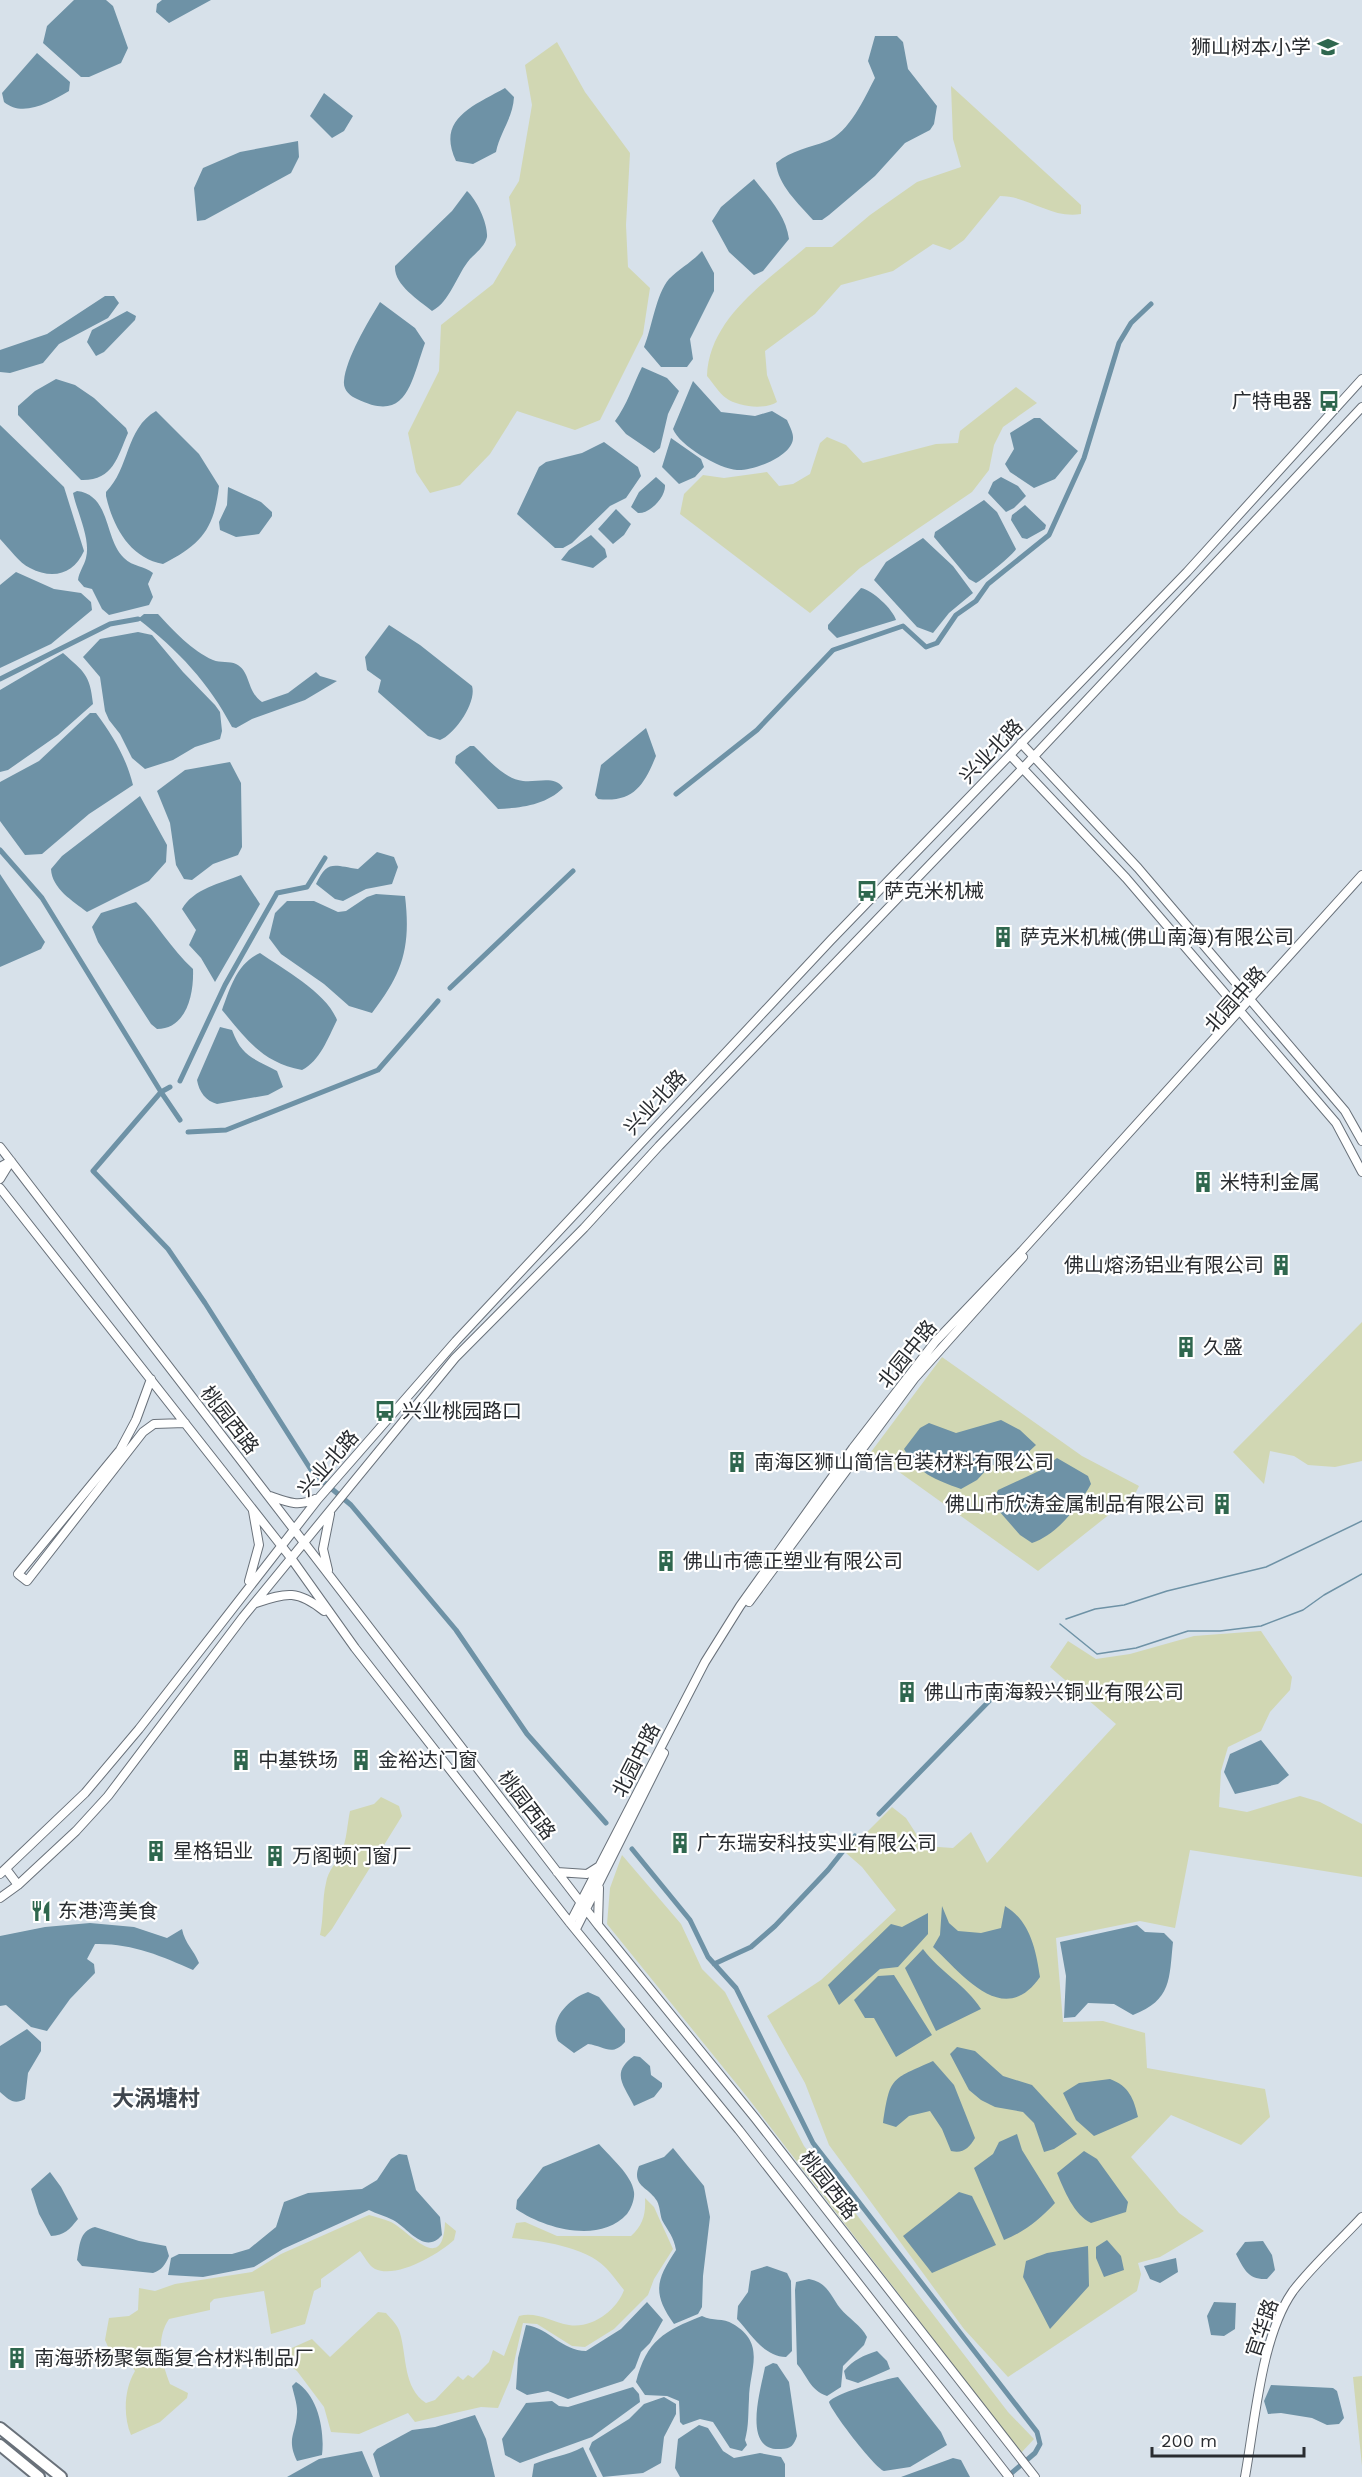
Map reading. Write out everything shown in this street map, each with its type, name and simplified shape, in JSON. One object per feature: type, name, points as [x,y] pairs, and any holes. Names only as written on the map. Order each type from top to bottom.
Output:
[{"type":"highway","points":[[0,2428],[61,2477]]},
{"type":"highway","points":[[1,2446],[39,2477]]},
{"type":"main road","name":"兴业北路","points":[[3,1871],[85,1793],[139,1729],[280,1545],[456,1341],[629,1154],[1187,572],[1362,379]]},
{"type":"main road","name":"兴业北路","points":[[0,1898],[18,1885],[76,1831],[108,1796],[255,1603],[455,1358],[584,1228],[659,1146],[1034,757],[1362,407]]},
{"type":"main road","points":[[1021,743],[1138,868],[1345,1111],[1362,1141]]},
{"type":"main road","points":[[1011,754],[1126,878],[1336,1123],[1362,1172]]},
{"type":"main road","name":"北园中路","points":[[1252,1002],[1362,875]]},
{"type":"main road","name":"北园中路","points":[[583,1906],[601,1879],[704,1674],[728,1634],[862,1445],[942,1347],[1362,882]]},
{"type":"main road","name":"北园中路","points":[[573,1926],[600,1866],[705,1662],[747,1597],[853,1448],[935,1342],[1242,1013]]},
{"type":"main road","name":"桃园西路","points":[[0,1147],[583,1906],[755,2118],[1033,2474]]},
{"type":"main road","points":[[0,1167],[11,1161]]},
{"type":"main road","points":[[0,1179],[11,1161]]},
{"type":"main road","name":"桃园西路","points":[[0,1188],[291,1558],[331,1617],[573,1926],[739,2130],[1010,2477]]},
{"type":"main road","points":[[151,1379],[136,1420],[120,1450],[18,1574],[27,1581],[143,1432],[154,1424],[185,1423]]},
{"type":"main road","points":[[268,1495],[289,1503],[304,1504],[320,1497]]},
{"type":"main road","points":[[329,1574],[324,1542],[333,1506]]},
{"type":"main road","points":[[245,1590],[259,1545],[253,1510]]},
{"type":"main road","points":[[255,1603],[277,1595],[300,1595],[331,1617]]},
{"type":"main road","points":[[557,1872],[587,1875],[600,1866]]},
{"type":"main road","points":[[3,1871],[18,1885]]},
{"type":"main road","points":[[598,1925],[597,1903],[601,1879]]},
{"type":"main road","name":"官华路","points":[[1245,2477],[1268,2349],[1277,2321],[1293,2292],[1362,2217]]},
{"type":"green space","points":[[557,42],[585,92],[630,153],[626,225],[628,267],[650,288],[643,334],[600,420],[575,430],[517,411],[490,454],[460,485],[430,493],[416,472],[408,433],[439,371],[441,325],[493,284],[516,245],[509,197],[519,181],[532,105],[525,65]]},
{"type":"green space","points":[[951,86],[1081,205],[1081,214],[1070,215],[1050,211],[1011,197],[1000,196],[964,240],[950,250],[933,244],[893,271],[841,285],[815,314],[765,351],[767,375],[777,402],[766,406],[752,406],[737,404],[726,398],[707,376],[710,355],[718,336],[742,303],[806,247],[832,247],[870,215],[917,182],[961,167],[953,139]]},
{"type":"green space","points":[[1016,387],[1037,403],[1003,427],[994,445],[989,470],[972,492],[860,568],[810,613],[680,514],[684,494],[703,475],[724,478],[767,472],[779,486],[793,484],[810,474],[820,443],[827,437],[846,445],[863,463],[936,444],[958,443],[960,431]]},
{"type":"green space","points":[[1362,1322],[1362,1461],[1335,1467],[1308,1465],[1294,1456],[1270,1451],[1264,1484],[1233,1452]]},
{"type":"green space","points":[[942,1357],[1082,1456],[1139,1486],[1135,1494],[1038,1571],[871,1452]]},
{"type":"green space","points":[[1261,1631],[1292,1677],[1290,1690],[1270,1712],[1261,1731],[1228,1747],[1221,1771],[1219,1807],[1247,1812],[1300,1796],[1320,1802],[1362,1824],[1362,1877],[1190,1850],[1175,1928],[1140,1921],[1056,1938],[1063,2022],[1103,2021],[1145,2033],[1147,2068],[1265,2089],[1270,2117],[1241,2145],[1171,2115],[1131,2157],[1179,2213],[1204,2231],[1160,2257],[1138,2263],[1141,2274],[1137,2291],[1008,2377],[964,2329],[829,2145],[805,2083],[767,2016],[821,1980],[896,1910],[862,1867],[846,1853],[892,1807],[906,1818],[924,1846],[953,1848],[971,1832],[987,1863],[1116,1724],[1050,1667],[1068,1641],[1096,1659],[1130,1654],[1194,1636]]},
{"type":"green space","points":[[381,1797],[399,1806],[402,1816],[332,1929],[325,1937],[320,1935],[327,1878],[343,1848],[350,1811],[374,1804]]},
{"type":"green space","points":[[622,1855],[681,1924],[702,1969],[725,1992],[804,2146],[1008,2412],[1034,2439],[1021,2453],[748,2098],[607,1924],[610,1888]]},
{"type":"green space","points":[[645,2198],[654,2207],[673,2249],[654,2279],[648,2295],[614,2329],[585,2347],[572,2346],[537,2324],[523,2323],[510,2380],[498,2408],[481,2407],[415,2422],[408,2413],[359,2434],[331,2432],[324,2407],[297,2371],[276,2355],[312,2339],[330,2357],[378,2312],[386,2313],[399,2330],[413,2389],[426,2403],[435,2400],[458,2376],[463,2380],[468,2375],[473,2378],[489,2362],[493,2350],[504,2356],[519,2316],[538,2316],[569,2325],[586,2324],[610,2311],[621,2297],[624,2290],[606,2268],[597,2261],[587,2254],[562,2246],[512,2238],[516,2223],[525,2222],[557,2236],[631,2236],[643,2219]]},
{"type":"green space","points":[[369,2215],[391,2222],[424,2246],[432,2248],[438,2246],[443,2238],[445,2222],[456,2231],[454,2240],[428,2258],[395,2271],[375,2269],[360,2251],[321,2279],[321,2287],[314,2291],[305,2324],[271,2334],[264,2291],[214,2299],[210,2303],[210,2310],[169,2319],[162,2335],[162,2360],[170,2384],[188,2393],[187,2398],[160,2422],[131,2435],[128,2428],[126,2403],[131,2378],[135,2371],[131,2364],[112,2356],[105,2340],[109,2318],[129,2316],[138,2310],[139,2288],[155,2291],[175,2284],[252,2272],[281,2254]]},
{"type":"green space","points":[[1362,2376],[1362,2466],[1353,2377]]},
{"type":"water","points":[[74,0],[106,0],[113,6],[128,48],[121,63],[89,77],[81,77],[43,43],[47,26]]},
{"type":"water","points":[[162,0],[211,0],[169,23],[156,12],[157,4]]},
{"type":"water","points":[[875,36],[897,36],[903,42],[908,69],[937,106],[934,124],[930,130],[905,143],[875,176],[829,215],[822,220],[813,220],[785,186],[776,163],[794,152],[835,137],[849,123],[875,78],[868,61]]},
{"type":"water","points":[[37,53],[70,82],[69,91],[36,107],[20,109],[11,107],[4,102],[2,93]]},
{"type":"water","points":[[505,88],[514,97],[513,105],[496,152],[473,164],[456,161],[451,147],[454,124],[470,108]]},
{"type":"water","points":[[324,93],[353,116],[344,131],[332,138],[310,116]]},
{"type":"water","points":[[298,141],[299,157],[291,173],[205,220],[197,221],[194,188],[203,168],[240,152]]},
{"type":"water","points":[[754,179],[780,214],[789,239],[763,271],[754,275],[729,252],[712,221],[721,207]]},
{"type":"water","points":[[467,191],[481,213],[487,237],[465,265],[449,295],[432,311],[398,279],[395,266],[452,211]]},
{"type":"water","points":[[702,251],[714,273],[714,291],[690,339],[693,359],[687,367],[661,367],[644,347],[657,302],[669,279]]},
{"type":"water","points":[[105,296],[114,296],[119,303],[108,318],[59,344],[43,363],[10,373],[0,372],[0,350],[47,334]]},
{"type":"water","points":[[380,302],[415,328],[425,343],[405,395],[397,402],[387,406],[374,405],[354,398],[344,384],[353,351]]},
{"type":"water","points":[[127,311],[136,316],[135,320],[104,352],[96,356],[87,342],[92,330]]},
{"type":"water","points":[[642,367],[667,378],[679,391],[668,414],[660,448],[654,453],[626,434],[615,421]]},
{"type":"water","points":[[56,379],[75,385],[94,398],[126,428],[128,433],[117,459],[100,477],[81,480],[18,415],[18,406],[35,391]]},
{"type":"water","points":[[693,381],[721,412],[755,416],[772,411],[787,420],[793,435],[792,444],[771,461],[744,470],[729,469],[700,455],[683,442],[673,429]]},
{"type":"water","points":[[156,411],[199,454],[219,486],[214,514],[204,534],[188,549],[163,564],[151,561],[132,548],[118,530],[106,496],[106,492],[120,472],[138,428]]},
{"type":"water","points":[[1034,418],[1040,418],[1078,451],[1055,479],[1034,488],[1010,472],[1005,464],[1014,449],[1010,433]]},
{"type":"water","points":[[0,425],[64,487],[84,551],[80,559],[69,570],[47,574],[30,568],[18,559],[0,539]]},
{"type":"water","points":[[671,438],[701,459],[704,467],[695,477],[679,484],[662,467]]},
{"type":"water","points":[[604,442],[638,467],[641,476],[626,498],[610,506],[572,543],[563,548],[555,548],[517,514],[539,467],[546,462],[582,453]]},
{"type":"water","points":[[656,477],[665,485],[663,495],[652,508],[638,513],[631,507],[639,492]]},
{"type":"water","points":[[1001,477],[1018,486],[1026,496],[1014,508],[1006,512],[988,493],[993,482]]},
{"type":"water","points":[[228,487],[261,502],[272,512],[272,516],[259,534],[236,537],[220,530],[219,522],[227,505]]},
{"type":"water","points":[[77,491],[88,494],[96,500],[102,509],[113,540],[124,558],[153,573],[148,584],[153,597],[149,605],[109,615],[102,609],[92,589],[84,587],[78,580],[85,561],[87,542],[73,493]]},
{"type":"water","points":[[984,500],[997,512],[1016,549],[998,567],[976,583],[969,579],[934,537],[935,532]]},
{"type":"water","points":[[1025,505],[1046,525],[1045,529],[1027,539],[1022,538],[1011,520],[1012,515]]},
{"type":"water","points":[[616,509],[631,524],[624,535],[613,544],[598,529]]},
{"type":"water","points":[[591,535],[605,549],[607,557],[593,568],[561,560],[569,550]]},
{"type":"water","points":[[923,538],[953,566],[973,593],[949,613],[933,633],[917,627],[874,580],[886,562]]},
{"type":"water","points":[[16,572],[54,589],[81,593],[91,602],[92,610],[51,644],[0,668],[0,585]]},
{"type":"water","points":[[861,588],[871,592],[882,601],[896,620],[837,638],[828,629],[828,625]]},
{"type":"water","points":[[144,614],[158,614],[183,640],[205,656],[241,667],[253,692],[262,702],[288,693],[316,672],[320,676],[337,681],[305,700],[252,719],[236,728],[232,727],[213,696],[191,668],[138,619]]},
{"type":"water","points":[[389,625],[420,645],[472,686],[473,693],[464,717],[446,737],[440,740],[428,736],[378,692],[381,680],[367,670],[365,657]]},
{"type":"water","points":[[138,632],[152,635],[215,705],[220,712],[222,731],[220,739],[195,747],[173,760],[145,769],[132,758],[120,734],[109,720],[105,711],[100,677],[83,657],[100,639]]},
{"type":"water","points":[[63,653],[85,674],[93,704],[58,735],[8,770],[0,772],[0,690]]},
{"type":"water","points":[[90,713],[96,713],[113,739],[127,765],[133,785],[89,814],[42,854],[25,855],[0,821],[0,782],[39,761]]},
{"type":"water","points":[[646,728],[656,756],[647,776],[629,795],[621,798],[598,799],[595,795],[601,765]]},
{"type":"water","points":[[470,746],[474,746],[509,777],[523,781],[555,782],[563,788],[541,802],[498,809],[455,763],[456,756]]},
{"type":"water","points":[[230,762],[241,783],[242,847],[238,855],[213,864],[192,880],[184,879],[176,865],[170,823],[157,791],[185,770]]},
{"type":"water","points":[[140,796],[167,845],[166,862],[149,881],[87,912],[59,888],[51,869],[62,856]]},
{"type":"water","points":[[377,852],[394,857],[398,867],[392,884],[366,889],[343,901],[335,899],[316,884],[328,868],[337,866],[358,869]]},
{"type":"water","points":[[0,874],[45,942],[41,949],[0,967]]},
{"type":"water","points":[[241,875],[260,904],[215,982],[201,958],[189,945],[196,930],[182,909],[193,896]]},
{"type":"water","points":[[376,894],[405,896],[407,930],[398,972],[372,1013],[349,1006],[324,984],[281,954],[269,938],[275,913],[287,901],[314,901],[338,912],[346,911],[367,897]]},
{"type":"water","points":[[136,902],[193,969],[192,988],[187,1008],[175,1023],[167,1027],[157,1029],[151,1024],[98,942],[92,927],[101,913]]},
{"type":"water","points":[[260,953],[314,991],[332,1010],[337,1020],[319,1055],[302,1070],[276,1061],[256,1048],[222,1010],[231,985],[240,970],[252,957]]},
{"type":"water","points":[[220,1027],[232,1030],[240,1046],[249,1056],[277,1071],[283,1087],[268,1095],[217,1104],[206,1098],[197,1080]]},
{"type":"water","points":[[1001,1420],[1020,1430],[1036,1445],[1022,1458],[990,1466],[977,1480],[961,1489],[935,1479],[921,1470],[904,1449],[920,1428],[929,1423],[956,1433]]},
{"type":"water","points":[[1057,1458],[1088,1476],[1091,1484],[1080,1502],[1059,1526],[1032,1543],[1020,1535],[992,1503],[998,1490],[1041,1470]]},
{"type":"water","points":[[1261,1740],[1289,1775],[1278,1784],[1235,1794],[1224,1772],[1230,1754]]},
{"type":"water","points":[[942,1906],[949,1923],[958,1931],[981,1933],[1001,1928],[1005,1906],[1014,1912],[1026,1928],[1034,1947],[1040,1977],[1026,1992],[1012,1998],[998,1998],[971,1983],[933,1947],[940,1935]]},
{"type":"water","points":[[928,1913],[928,1934],[898,1967],[880,1969],[839,2005],[828,1985],[891,1924],[902,1927]]},
{"type":"water","points":[[90,1923],[134,1927],[167,1938],[182,1929],[199,1963],[193,1970],[158,1955],[134,1948],[95,1944],[87,1959],[94,1964],[95,1973],[70,1999],[47,2031],[31,2027],[6,2005],[0,2006],[0,1936],[45,1927]]},
{"type":"water","points":[[1137,1925],[1145,1932],[1164,1933],[1173,1942],[1169,1977],[1162,1995],[1146,2009],[1133,2015],[1114,2004],[1088,2003],[1075,2017],[1064,2018],[1066,1976],[1060,1942]]},
{"type":"water","points":[[923,1949],[975,2000],[981,2009],[936,2031],[905,1968]]},
{"type":"water","points":[[894,1975],[932,2035],[896,2057],[874,2018],[865,2018],[854,2000],[878,1976]]},
{"type":"water","points":[[588,1992],[599,1997],[625,2029],[625,2042],[616,2049],[588,2044],[574,2053],[558,2041],[556,2025],[562,2011],[574,2000]]},
{"type":"water","points":[[27,2029],[41,2042],[41,2051],[28,2073],[25,2099],[15,2102],[0,2092],[0,2046]]},
{"type":"water","points":[[957,2047],[975,2051],[1003,2076],[1032,2085],[1077,2134],[1054,2149],[1044,2152],[1034,2123],[1023,2112],[995,2107],[981,2100],[969,2090],[950,2054]]},
{"type":"water","points":[[634,2056],[640,2057],[650,2066],[651,2075],[662,2083],[662,2087],[654,2097],[634,2106],[623,2085],[621,2074],[622,2068]]},
{"type":"water","points":[[933,2061],[954,2085],[975,2138],[962,2151],[951,2151],[942,2129],[930,2111],[909,2116],[896,2127],[883,2123],[888,2096],[895,2082],[908,2072]]},
{"type":"water","points":[[1110,2079],[1122,2085],[1130,2094],[1138,2117],[1094,2136],[1076,2120],[1063,2093],[1079,2083]]},
{"type":"water","points":[[1017,2134],[1022,2150],[1055,2203],[1032,2225],[1004,2240],[974,2168],[993,2154],[999,2142]]},
{"type":"water","points":[[599,2144],[625,2173],[634,2192],[627,2214],[616,2223],[602,2229],[572,2230],[542,2222],[516,2209],[517,2200],[543,2167]]},
{"type":"water","points":[[673,2148],[704,2186],[710,2217],[702,2307],[698,2314],[674,2324],[662,2304],[659,2287],[664,2270],[676,2250],[675,2245],[662,2220],[657,2201],[637,2178],[639,2166],[664,2157]]},
{"type":"water","points":[[1084,2151],[1097,2159],[1128,2202],[1126,2212],[1091,2223],[1075,2208],[1057,2173]]},
{"type":"water","points":[[399,2154],[407,2155],[416,2190],[440,2217],[442,2235],[436,2240],[423,2241],[393,2220],[369,2210],[283,2249],[254,2267],[203,2277],[168,2275],[171,2258],[179,2254],[232,2254],[249,2249],[276,2227],[284,2202],[308,2193],[362,2189],[377,2180],[391,2159]]},
{"type":"water","points":[[50,2172],[78,2219],[66,2231],[51,2236],[39,2214],[31,2189]]},
{"type":"water","points":[[959,2192],[972,2196],[996,2245],[932,2273],[903,2236]]},
{"type":"water","points":[[95,2227],[139,2241],[166,2246],[169,2256],[163,2267],[153,2273],[82,2266],[77,2260],[81,2239],[86,2232]]},
{"type":"water","points":[[1107,2240],[1121,2256],[1124,2270],[1104,2277],[1096,2258],[1096,2247]]},
{"type":"water","points":[[1263,2241],[1272,2255],[1275,2270],[1267,2279],[1255,2278],[1251,2275],[1244,2269],[1236,2254],[1245,2242]]},
{"type":"water","points":[[1088,2246],[1089,2286],[1050,2329],[1023,2277],[1026,2261],[1047,2253]]},
{"type":"water","points":[[1176,2258],[1178,2272],[1160,2283],[1150,2279],[1144,2266]]},
{"type":"water","points":[[767,2266],[787,2273],[791,2281],[792,2351],[786,2357],[778,2356],[765,2349],[737,2319],[738,2306],[748,2292],[751,2271]]},
{"type":"water","points":[[809,2279],[825,2287],[840,2308],[867,2337],[864,2345],[843,2366],[841,2387],[827,2396],[813,2387],[797,2364],[796,2282]]},
{"type":"water","points":[[647,2302],[663,2320],[650,2343],[641,2352],[635,2368],[623,2381],[568,2399],[548,2391],[527,2395],[516,2389],[518,2358],[526,2325],[542,2330],[563,2344],[586,2351],[621,2329]]},
{"type":"water","points":[[1214,2302],[1236,2303],[1235,2329],[1224,2336],[1211,2335],[1207,2316]]},
{"type":"water","points":[[702,2316],[733,2324],[750,2340],[753,2349],[745,2440],[747,2445],[742,2451],[730,2448],[713,2422],[700,2419],[683,2425],[680,2422],[679,2401],[667,2396],[645,2395],[636,2382],[646,2356],[659,2339],[667,2332]]},
{"type":"water","points":[[877,2351],[887,2361],[890,2369],[858,2383],[846,2379],[844,2371],[851,2364]]},
{"type":"water","points":[[773,2363],[777,2364],[789,2382],[797,2436],[792,2446],[784,2449],[769,2447],[761,2441],[757,2430],[756,2417],[765,2367]]},
{"type":"water","points":[[898,2377],[941,2432],[947,2445],[910,2467],[884,2471],[871,2460],[829,2402],[849,2391]]},
{"type":"water","points":[[296,2382],[304,2388],[315,2404],[321,2425],[323,2446],[322,2455],[297,2461],[292,2447],[297,2411],[292,2386]]},
{"type":"water","points":[[1271,2385],[1333,2388],[1337,2391],[1344,2418],[1339,2424],[1327,2425],[1312,2418],[1281,2413],[1268,2414],[1264,2401]]},
{"type":"water","points":[[633,2387],[639,2394],[640,2402],[592,2437],[520,2463],[505,2455],[502,2439],[526,2403],[552,2401],[559,2406],[568,2407]]},
{"type":"water","points":[[664,2397],[676,2404],[676,2414],[664,2437],[661,2463],[643,2473],[603,2477],[589,2449],[592,2442],[629,2419],[644,2404]]},
{"type":"water","points":[[475,2415],[486,2439],[495,2477],[380,2477],[373,2454],[377,2449],[412,2430],[435,2427]]},
{"type":"water","points":[[699,2425],[708,2428],[723,2451],[734,2458],[760,2453],[781,2457],[785,2464],[785,2477],[680,2477],[675,2468],[678,2439]]},
{"type":"water","points":[[583,2447],[597,2477],[532,2477],[534,2464]]},
{"type":"water","points":[[362,2451],[373,2477],[287,2477],[319,2459]]},
{"type":"water","points":[[953,2458],[961,2460],[970,2477],[901,2477]]},
{"type":"waterway","points":[[676,794],[757,730],[833,650],[903,626],[926,647],[937,643],[956,615],[976,601],[988,584],[1049,535],[1084,458],[1119,343],[1131,323],[1151,304]]},
{"type":"waterway","points":[[0,679],[110,624],[138,619]]},
{"type":"waterway","points":[[0,850],[42,898],[161,1092],[93,1171],[168,1249],[313,1473],[351,1505],[456,1630],[527,1734],[606,1823]]},
{"type":"waterway","points":[[180,1081],[225,985],[277,893],[307,887],[325,858]]},
{"type":"waterway","points":[[450,988],[573,871]]},
{"type":"waterway","points":[[188,1132],[226,1130],[378,1070],[438,1001]]},
{"type":"waterway","points":[[170,1087],[161,1092],[180,1120]]},
{"type":"waterway","points":[[1066,1619],[1095,1609],[1124,1605],[1167,1591],[1266,1567],[1362,1521]]},
{"type":"waterway","points":[[1060,1624],[1097,1654],[1136,1648],[1188,1631],[1220,1631],[1261,1626],[1303,1610],[1324,1595],[1362,1574]]},
{"type":"waterway","points":[[879,1814],[995,1695]]},
{"type":"waterway","points":[[714,1964],[751,1947],[775,1926],[828,1870],[855,1836]]},
{"type":"waterway","points":[[632,1849],[690,1920],[708,1957],[736,1988],[813,2143],[1037,2432],[1040,2444],[1035,2453],[1007,2477]]},
{"type":"place","name":"狮山树本小学","points":[[1328,47]]},
{"type":"place","name":"广特电器","points":[[1329,401]]},
{"type":"place","name":"萨克米机械","points":[[867,891]]},
{"type":"place","name":"萨克米机械(佛山南海)有限公司","points":[[1003,937]]},
{"type":"place","name":"米特利金属","points":[[1203,1182]]},
{"type":"place","name":"佛山熔汤铝业有限公司","points":[[1281,1265]]},
{"type":"place","name":"久盛","points":[[1186,1347]]},
{"type":"place","name":"兴业桃园路口","points":[[385,1411]]},
{"type":"place","name":"南海区狮山简信包装材料有限公司","points":[[737,1462]]},
{"type":"place","name":"佛山市欣涛金属制品有限公司","points":[[1222,1504]]},
{"type":"place","name":"佛山市德正塑业有限公司","points":[[666,1561]]},
{"type":"place","name":"佛山市南海毅兴铜业有限公司","points":[[907,1692]]},
{"type":"place","name":"中基铁场","points":[[241,1760]]},
{"type":"place","name":"金裕达门窗","points":[[361,1760]]},
{"type":"place","name":"广东瑞安科技实业有限公司","points":[[680,1843]]},
{"type":"place","name":"星格铝业","points":[[156,1851]]},
{"type":"place","name":"万阁顿门窗厂","points":[[275,1856]]},
{"type":"place","name":"东港湾美食","points":[[41,1911]]},
{"type":"place","name":"南海骄杨聚氨酯复合材料制品厂","points":[[17,2358]]},
{"type":"district","name":"大涡塘村","points":[[156,2098]]}]
